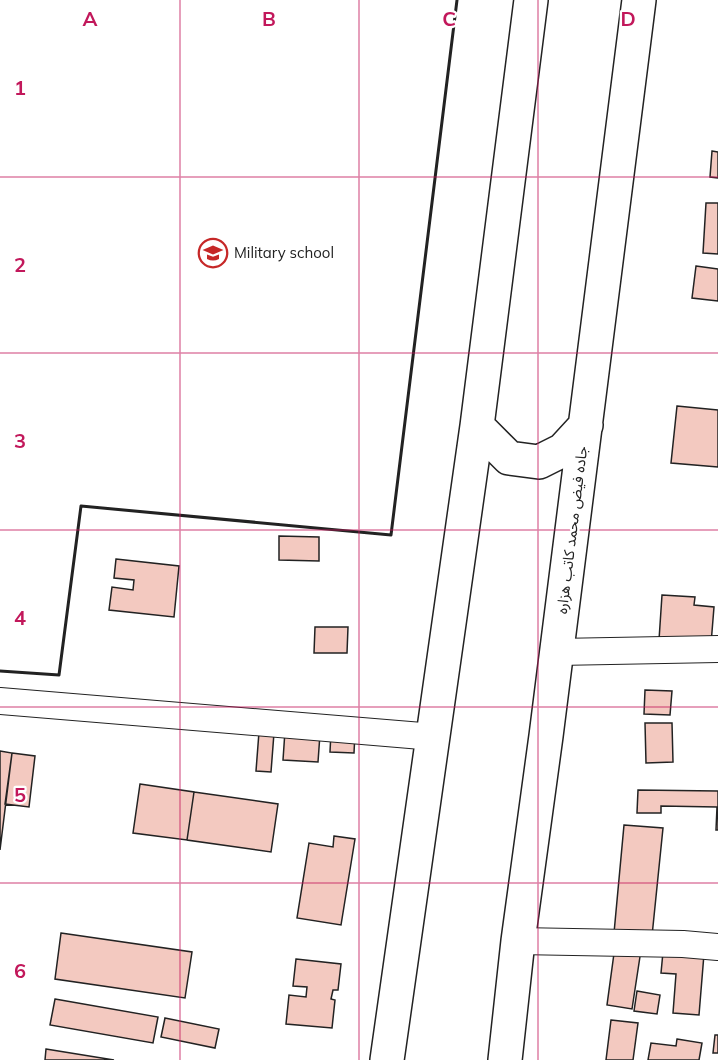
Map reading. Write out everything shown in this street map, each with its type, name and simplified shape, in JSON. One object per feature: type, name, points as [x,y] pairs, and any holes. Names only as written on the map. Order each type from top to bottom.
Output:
[{"type":"main road","points":[[387,1060],[477,426],[531,0]]},
{"type":"main road","name":"جاده فیض محمد کاتب هزاره","points":[[506,1060],[518,941],[557,652],[639,0]]},
{"type":"main road","points":[[477,426],[509,458],[539,462],[563,450],[586,425]]},
{"type":"street","points":[[557,652],[718,649]]},
{"type":"street","points":[[0,701],[434,736]]},
{"type":"street","points":[[518,941],[683,944],[718,947]]},
{"type":"building","points":[[712,151],[718,152],[718,178],[710,177]]},
{"type":"building","points":[[706,203],[718,203],[718,254],[703,253]]},
{"type":"building","points":[[696,266],[718,269],[718,301],[692,298]]},
{"type":"building","points":[[677,406],[718,410],[718,467],[671,463]]},
{"type":"building","points":[[279,536],[319,537],[319,561],[279,560]]},
{"type":"building","points":[[116,559],[179,566],[174,617],[109,610],[112,587],[133,590],[134,580],[114,578]]},
{"type":"building","points":[[662,595],[695,597],[694,605],[714,607],[711,644],[659,640]]},
{"type":"building","points":[[315,627],[348,627],[347,653],[314,653]]},
{"type":"building","points":[[645,690],[672,691],[670,715],[644,714]]},
{"type":"building","points":[[645,723],[672,723],[673,762],[646,763]]},
{"type":"building","points":[[285,731],[320,734],[318,762],[283,760]]},
{"type":"building","points":[[259,732],[274,733],[271,772],[256,771]]},
{"type":"building","points":[[331,732],[355,733],[354,753],[330,752]]},
{"type":"building","points":[[0,751],[12,753],[0,850]]},
{"type":"building","points":[[12,753],[35,756],[29,807],[5,804]]},
{"type":"building","points":[[140,784],[194,792],[187,840],[133,833]]},
{"type":"building","points":[[638,790],[718,791],[718,830],[716,830],[717,807],[661,806],[661,813],[637,813]]},
{"type":"building","points":[[194,792],[278,804],[271,852],[187,840]]},
{"type":"building","points":[[624,825],[663,828],[652,936],[614,933]]},
{"type":"building","points":[[334,836],[355,839],[341,925],[297,918],[309,843],[333,847]]},
{"type":"building","points":[[61,933],[192,952],[185,998],[55,979]]},
{"type":"building","points":[[615,946],[641,950],[632,1009],[607,1005]]},
{"type":"building","points":[[663,952],[704,954],[699,1015],[673,1013],[676,974],[661,973]]},
{"type":"building","points":[[296,959],[341,964],[338,990],[333,990],[331,999],[335,1000],[332,1028],[286,1024],[289,995],[306,997],[307,987],[293,986]]},
{"type":"building","points":[[637,991],[660,995],[657,1014],[634,1011]]},
{"type":"building","points":[[55,999],[158,1017],[153,1043],[50,1025]]},
{"type":"building","points":[[165,1018],[219,1029],[215,1048],[161,1037]]},
{"type":"building","points":[[611,1020],[638,1023],[633,1060],[606,1060]]},
{"type":"building","points":[[715,1035],[718,1035],[718,1053],[713,1053]]},
{"type":"building","points":[[677,1039],[702,1043],[699,1060],[648,1060],[651,1043],[676,1046]]},
{"type":"building","points":[[46,1049],[114,1060],[45,1060]]},
{"type":"wall","points":[[0,671],[59,675],[81,506],[391,535],[457,0]]},
{"type":"place","name":"Military school","points":[[213,253]]}]
